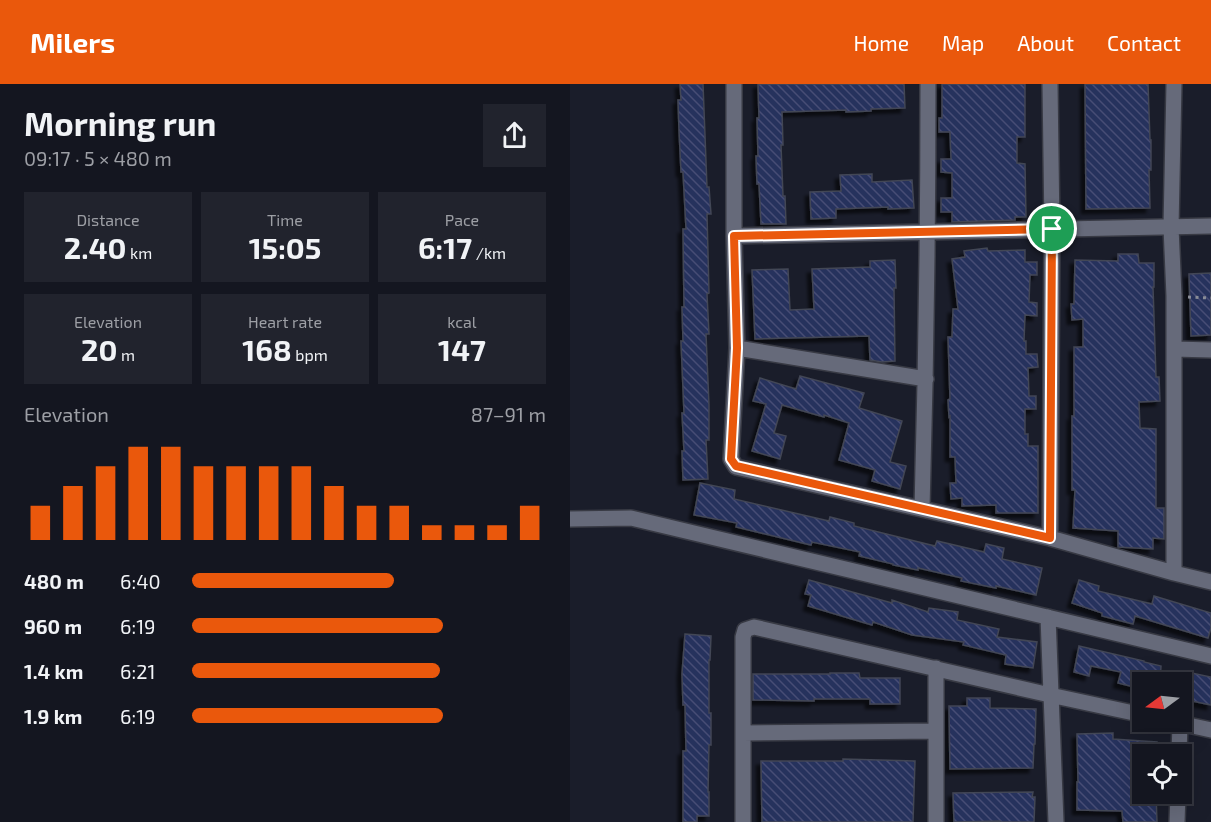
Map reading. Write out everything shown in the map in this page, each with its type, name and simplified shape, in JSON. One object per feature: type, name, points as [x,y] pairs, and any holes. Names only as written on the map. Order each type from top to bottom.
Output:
[{"type":"street","points":[[734,84],[737,348],[731,459],[736,466],[1050,538],[1211,582]]},
{"type":"street","points":[[922,509],[926,379],[928,84]]},
{"type":"street","points":[[1050,84],[1052,229],[1050,538]]},
{"type":"street","points":[[1173,573],[1174,296],[1171,227],[1174,84]]},
{"type":"street","points":[[734,236],[1211,226]]},
{"type":"street","points":[[737,348],[926,379]]},
{"type":"street","points":[[1174,349],[1211,350]]},
{"type":"street","points":[[570,519],[631,518],[1211,656]]},
{"type":"street","points":[[1048,617],[1056,822]]},
{"type":"street","points":[[743,822],[743,637],[745,630],[749,627],[1132,713]]},
{"type":"street","points":[[936,668],[936,822]]},
{"type":"street","points":[[1192,726],[1211,730]]},
{"type":"street","points":[[743,733],[936,731]]},
{"type":"street","points":[[1178,804],[1178,822]]},
{"type":"path","points":[[1174,296],[1211,298]]},
{"type":"building","points":[[680,84],[703,84],[707,187],[709,187],[711,214],[707,214],[709,334],[706,334],[709,440],[706,440],[708,479],[683,480],[682,413],[684,413],[681,341],[683,341],[682,307],[684,307],[683,229],[686,229],[679,130]]},
{"type":"building","points":[[758,84],[904,84],[905,108],[846,112],[846,110],[782,112],[783,145],[781,145],[786,224],[761,224],[756,156],[758,156]]},
{"type":"building","points":[[942,84],[1025,84],[1025,137],[1017,137],[1017,163],[1025,164],[1026,217],[1015,217],[1015,220],[952,222],[952,212],[941,212],[941,198],[952,198],[952,173],[941,172],[941,159],[951,159],[950,132],[939,132],[939,118],[942,118]]},
{"type":"building","points":[[1085,84],[1148,84],[1151,140],[1150,208],[1086,209]]},
{"type":"building","points":[[872,174],[872,182],[912,180],[914,208],[836,209],[836,218],[811,219],[810,192],[841,191],[840,175]]},
{"type":"building","points":[[987,248],[988,251],[1025,250],[1025,262],[1037,262],[1037,275],[1030,275],[1029,302],[1037,303],[1037,316],[1025,315],[1024,341],[1026,341],[1026,354],[1037,354],[1038,367],[1028,368],[1029,396],[1036,396],[1036,409],[1025,409],[1025,434],[1028,434],[1028,446],[1038,446],[1038,513],[996,513],[996,505],[962,506],[962,498],[951,499],[950,483],[956,483],[955,457],[950,457],[948,337],[952,337],[953,309],[958,309],[952,259],[965,257],[964,251]]},
{"type":"building","points":[[1118,254],[1138,254],[1139,263],[1154,263],[1156,377],[1159,377],[1160,401],[1139,402],[1140,428],[1156,429],[1156,508],[1164,508],[1164,539],[1153,538],[1153,549],[1118,547],[1118,531],[1073,528],[1074,347],[1083,347],[1083,319],[1072,320],[1075,260],[1118,261]]},
{"type":"building","points":[[895,260],[895,361],[870,360],[869,336],[755,339],[752,270],[788,269],[790,310],[814,309],[812,269],[870,267],[870,261]]},
{"type":"building","points":[[1211,273],[1211,335],[1191,336],[1189,274]]},
{"type":"building","points":[[800,376],[864,393],[859,408],[902,421],[890,462],[906,466],[900,489],[872,481],[875,470],[839,460],[849,423],[824,415],[824,417],[782,405],[774,433],[786,436],[780,459],[752,451],[766,404],[753,401],[760,378],[796,389]]},
{"type":"building","points":[[700,483],[735,490],[734,499],[829,521],[830,517],[854,523],[854,526],[935,546],[937,541],[984,552],[986,544],[1004,548],[1002,559],[1042,568],[1036,595],[961,581],[962,578],[859,556],[860,552],[812,542],[811,545],[736,527],[737,523],[694,515]]},
{"type":"building","points":[[809,580],[892,603],[892,600],[928,612],[929,608],[958,612],[957,620],[999,629],[997,637],[1037,642],[1033,668],[1005,664],[1006,655],[963,645],[964,642],[912,635],[873,622],[872,625],[808,606],[811,595],[805,594]]},
{"type":"building","points":[[1079,580],[1099,586],[1098,591],[1152,604],[1154,596],[1211,613],[1208,638],[1135,616],[1133,624],[1102,616],[1102,613],[1072,603]]},
{"type":"building","points":[[685,634],[711,636],[709,816],[697,816],[697,822],[683,822],[683,751],[686,751],[682,674]]},
{"type":"building","points":[[1079,646],[1161,666],[1161,672],[1132,672],[1132,686],[1118,683],[1121,672],[1091,666],[1089,676],[1074,672]]},
{"type":"building","points":[[859,673],[860,678],[900,678],[900,704],[870,704],[870,699],[753,700],[753,674]]},
{"type":"building","points":[[1192,673],[1211,677],[1211,705],[1192,701]]},
{"type":"building","points":[[967,698],[990,698],[990,708],[1036,709],[1033,768],[950,769],[949,706],[967,706]]},
{"type":"building","points":[[1113,733],[1113,739],[1157,742],[1157,744],[1132,744],[1132,804],[1156,804],[1157,822],[1123,822],[1122,811],[1077,810],[1077,734]]},
{"type":"building","points":[[843,759],[915,761],[913,822],[762,822],[761,761],[843,761]]},
{"type":"building","points":[[1033,792],[1032,797],[1035,797],[1034,822],[954,822],[953,793]]},
{"type":"route","points":[[1052,229],[1050,538],[733,464],[731,459],[737,348],[734,236],[1052,229]]}]
